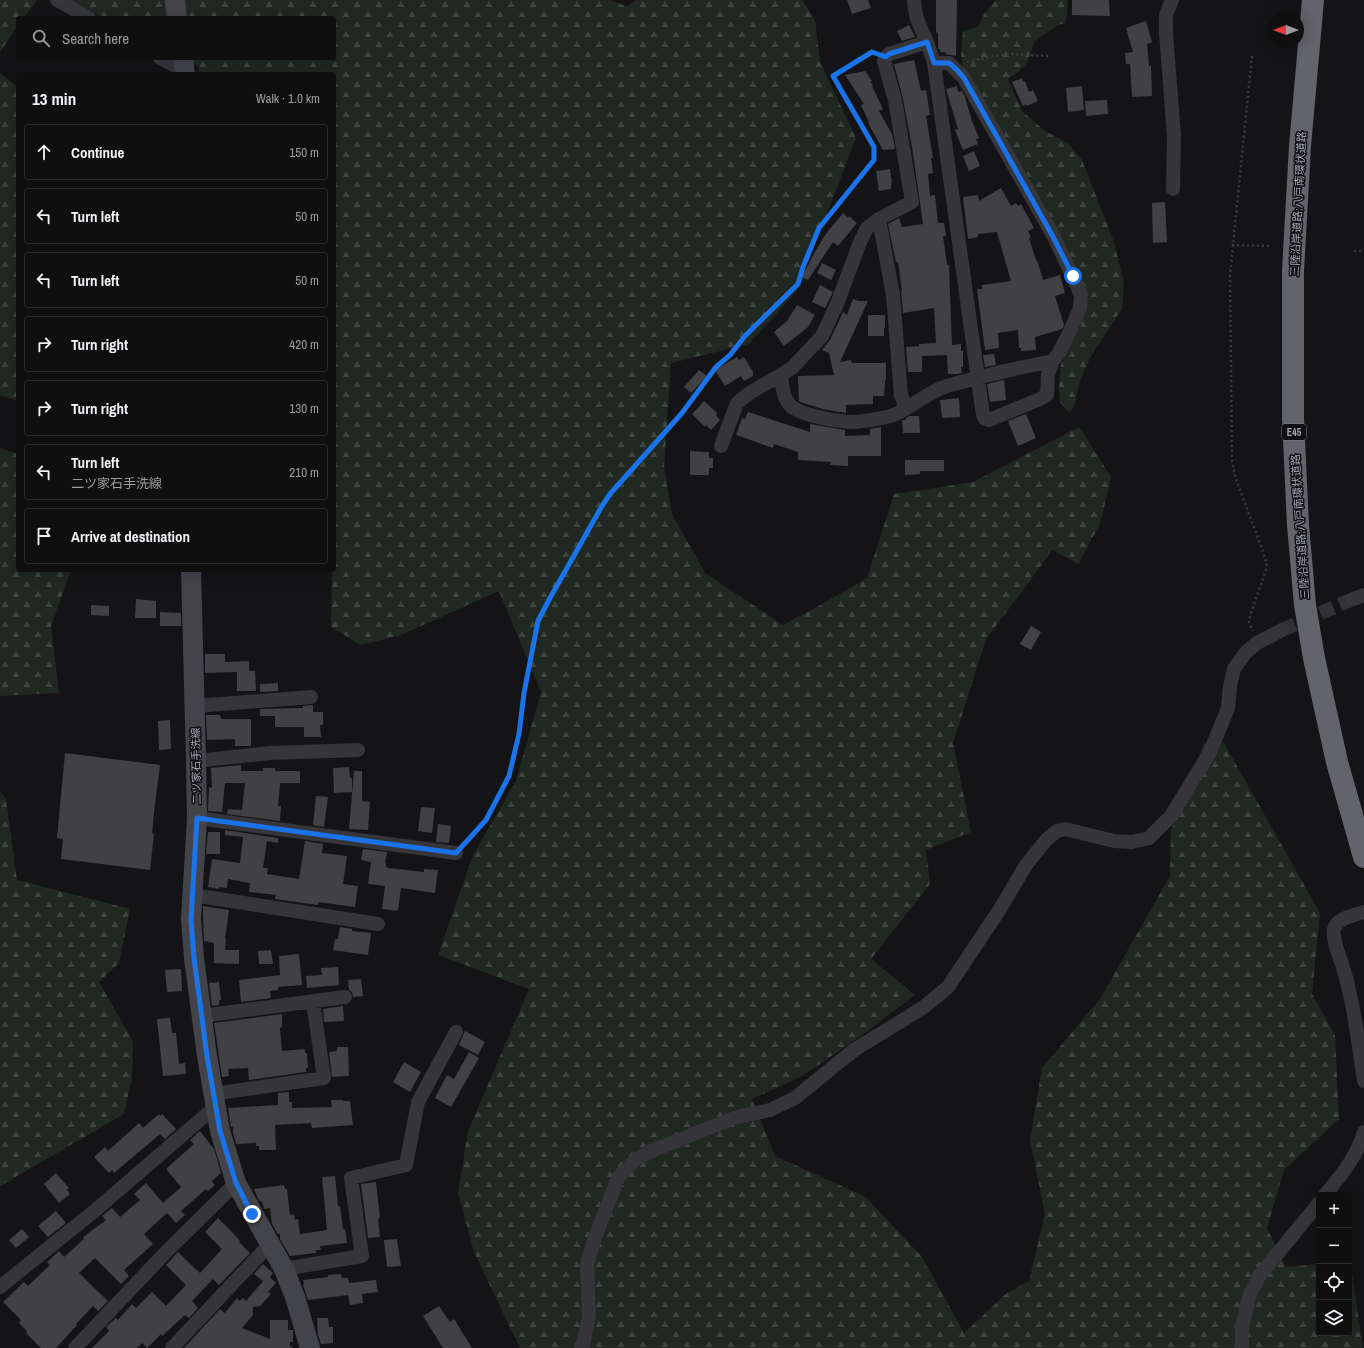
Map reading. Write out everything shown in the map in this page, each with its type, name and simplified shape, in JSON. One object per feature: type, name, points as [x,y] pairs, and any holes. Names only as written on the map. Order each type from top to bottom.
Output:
[{"type":"highway","name":"三陸沿岸道路;八戸南環状道路","points":[[1313,0],[1300,146],[1293,271],[1293,418],[1298,525],[1305,605],[1314,658],[1337,762],[1364,857]]},
{"type":"street","points":[[57,0],[85,16]]},
{"type":"street","points":[[175,0],[178,16]]},
{"type":"street","points":[[914,0],[917,21],[927,42],[934,63],[983,415],[985,419],[990,420],[1047,395],[1048,374],[1080,308],[1080,295],[1073,276],[1052,235],[964,78],[949,63],[934,63]]},
{"type":"street","points":[[1172,0],[1166,14],[1166,34],[1174,136],[1173,189]]},
{"type":"street","points":[[721,446],[737,403],[751,392],[792,368],[822,336],[837,304],[860,242],[867,228],[879,219],[912,202],[895,100],[884,61],[889,54],[927,42]]},
{"type":"street","points":[[165,60],[184,68]]},
{"type":"street","points":[[879,219],[894,295],[901,395],[906,408]]},
{"type":"street","points":[[781,375],[784,393],[790,406],[802,413],[812,416],[853,422],[891,415],[945,386],[1053,361]]},
{"type":"street","name":"二ツ家石手洗線","points":[[191,572],[197,818],[191,920],[201,1016],[220,1131],[236,1183],[284,1269],[296,1297],[310,1348]]},
{"type":"street","points":[[581,1348],[589,1316],[587,1264],[595,1237],[619,1176],[637,1159],[651,1151],[737,1117],[770,1110],[796,1098],[854,1050],[924,1007],[948,987],[1000,909],[1026,865],[1046,840],[1057,831],[1065,829],[1114,841],[1132,842],[1149,838],[1171,816],[1210,752],[1228,708],[1230,686],[1234,669],[1246,652],[1257,643],[1282,630]]},
{"type":"street","points":[[195,706],[311,697]]},
{"type":"street","points":[[196,761],[270,753],[358,750]]},
{"type":"street","points":[[197,818],[456,853]]},
{"type":"street","points":[[193,895],[378,924]]},
{"type":"street","points":[[1360,913],[1338,921],[1334,928],[1334,937],[1346,975],[1353,1007],[1364,1081]]},
{"type":"street","points":[[201,1016],[345,997]]},
{"type":"street","points":[[0,1287],[98,1208],[214,1100],[324,1078],[313,1002]]},
{"type":"street","points":[[284,1269],[362,1256],[351,1178],[406,1165],[418,1102],[456,1032]]},
{"type":"street","points":[[1327,1192],[1350,1164],[1360,1145],[1364,1132]]},
{"type":"street","points":[[76,1348],[166,1252],[236,1183]]},
{"type":"street","points":[[1242,1348],[1242,1327],[1250,1294],[1260,1275],[1316,1206]]},
{"type":"street","points":[[172,1348],[270,1244]]},
{"type":"path","points":[[456,853],[486,820],[509,776],[519,734],[524,693],[538,621],[550,598],[610,494],[682,413],[716,367],[730,355],[745,336],[798,284],[803,267],[819,228],[874,160],[874,147],[833,76],[872,52],[886,57]]},
{"type":"path","points":[[949,63],[968,62],[989,56],[1009,54],[1049,56]]},
{"type":"path","points":[[1252,56],[1230,275],[1232,461],[1235,476],[1266,557],[1267,567],[1249,622],[1257,643]]},
{"type":"path","points":[[1232,245],[1269,246]]},
{"type":"path","points":[[1354,251],[1364,251]]},
{"type":"green space","points":[[0,0],[37,0],[25,16],[16,16],[16,29],[0,52]]},
{"type":"green space","points":[[69,0],[609,0],[627,6],[637,0],[802,0],[815,20],[820,62],[856,138],[797,291],[749,344],[671,363],[664,467],[672,514],[705,573],[783,625],[867,578],[894,494],[973,482],[1079,427],[1111,477],[1100,524],[1078,564],[1052,550],[986,639],[953,743],[971,832],[926,850],[930,884],[871,959],[915,995],[861,1036],[802,1076],[752,1099],[775,1156],[866,1197],[922,1257],[964,1333],[1007,1293],[1029,1281],[1045,1214],[1030,1140],[1042,1068],[1100,999],[1170,876],[1171,830],[1204,743],[1224,743],[1320,913],[1312,994],[1335,1035],[1339,1119],[1284,1170],[1267,1228],[1286,1267],[1316,1264],[1316,1336],[1352,1336],[1352,1274],[1363,1348],[520,1348],[474,1252],[458,1193],[468,1131],[529,989],[438,955],[473,855],[516,781],[541,692],[499,591],[401,635],[361,645],[331,627],[332,572],[336,572],[336,72],[199,72],[198,66],[186,60],[336,60],[336,16],[100,16]]},
{"type":"green space","points":[[996,0],[1068,0],[1066,23],[1058,25],[1034,42],[1026,64],[1008,79],[1022,111],[1045,131],[1068,143],[1082,160],[1114,242],[1124,283],[1122,309],[1091,356],[1080,380],[1074,407],[1069,413],[1060,402],[1059,387],[1061,364],[1080,327],[1087,307],[963,68],[961,54],[963,31],[978,27],[984,14]]},
{"type":"green space","points":[[0,73],[16,85],[16,400],[0,395]]},
{"type":"green space","points":[[0,448],[16,453],[16,572],[70,572],[51,626],[59,693],[0,696]]},
{"type":"green space","points":[[0,791],[6,799],[17,880],[130,909],[119,963],[99,982],[133,1041],[132,1078],[124,1114],[0,1186]]},
{"type":"building","points":[[847,0],[868,0],[871,8],[852,14]]},
{"type":"building","points":[[936,0],[957,0],[956,56],[945,54],[946,52],[940,52],[940,49],[938,49],[938,33],[936,32]]},
{"type":"building","points":[[1072,0],[1109,0],[1110,16],[1072,15]]},
{"type":"building","points":[[1146,21],[1152,42],[1147,44],[1149,66],[1151,66],[1152,96],[1132,97],[1130,64],[1126,64],[1125,53],[1133,52],[1126,28]]},
{"type":"building","points":[[909,25],[915,37],[902,41],[897,31]]},
{"type":"building","points":[[914,60],[921,91],[926,90],[930,115],[926,116],[933,158],[931,158],[933,173],[928,174],[930,196],[935,195],[938,223],[944,223],[946,236],[943,236],[947,265],[949,265],[952,345],[961,344],[961,351],[963,351],[963,367],[961,367],[962,373],[958,374],[948,374],[947,355],[922,356],[922,372],[908,372],[906,347],[919,346],[919,344],[936,343],[934,308],[903,313],[898,262],[896,262],[888,224],[899,218],[902,227],[923,224],[912,147],[903,99],[894,64]]},
{"type":"building","points":[[865,71],[872,81],[870,82],[873,85],[872,86],[883,109],[879,111],[892,134],[895,149],[883,150],[868,123],[869,122],[861,105],[864,104],[845,75]]},
{"type":"building","points":[[1022,78],[1023,82],[1025,81],[1029,92],[1033,90],[1038,101],[1027,106],[1026,104],[1023,106],[1012,82]]},
{"type":"building","points":[[957,86],[958,92],[962,91],[965,97],[979,138],[976,139],[978,144],[963,150],[955,130],[958,129],[946,89]]},
{"type":"building","points":[[1082,86],[1084,110],[1068,112],[1066,88]]},
{"type":"building","points":[[1107,100],[1108,114],[1086,116],[1085,101]]},
{"type":"building","points":[[974,151],[980,166],[969,171],[963,156]]},
{"type":"building","points":[[890,169],[892,183],[891,189],[879,191],[876,171]]},
{"type":"building","points":[[1001,188],[1011,206],[1016,203],[1018,206],[1021,204],[1034,228],[1028,231],[1031,237],[1029,238],[1043,280],[1060,275],[1065,293],[1055,296],[1064,325],[1062,329],[1035,337],[1036,350],[1021,351],[1021,348],[1019,348],[1018,330],[998,333],[999,348],[985,350],[977,289],[982,289],[982,285],[1011,281],[997,232],[978,234],[978,237],[968,239],[963,197],[978,195],[979,201]]},
{"type":"building","points":[[1165,202],[1167,242],[1153,243],[1152,203]]},
{"type":"building","points":[[843,213],[857,223],[838,246],[833,242],[808,280],[802,277],[825,235]]},
{"type":"building","points":[[822,263],[836,270],[831,280],[817,273]]},
{"type":"building","points":[[820,285],[833,292],[825,308],[812,302]]},
{"type":"building","points":[[853,299],[858,301],[868,301],[840,362],[851,360],[852,363],[886,363],[884,396],[873,396],[873,404],[846,405],[846,413],[823,409],[800,402],[798,376],[834,375],[829,353],[822,350],[830,340],[843,312],[847,315]]},
{"type":"building","points":[[797,305],[815,315],[808,327],[784,346],[774,332],[787,321]]},
{"type":"building","points":[[868,315],[885,315],[884,336],[868,336]]},
{"type":"building","points":[[994,354],[996,365],[985,367],[983,355]]},
{"type":"building","points":[[737,357],[739,360],[744,357],[753,372],[753,376],[744,381],[741,376],[725,386],[715,370]]},
{"type":"building","points":[[699,370],[707,376],[691,393],[684,387]]},
{"type":"building","points":[[1004,380],[1006,400],[990,402],[987,384]]},
{"type":"building","points":[[959,398],[960,417],[942,418],[940,400]]},
{"type":"building","points":[[704,401],[717,413],[716,415],[720,420],[711,430],[706,425],[705,427],[692,414]]},
{"type":"building","points":[[748,412],[810,432],[810,424],[845,430],[845,436],[870,435],[870,429],[881,427],[881,456],[848,456],[848,466],[830,465],[831,462],[798,460],[798,452],[774,444],[773,448],[736,435],[742,418],[745,419]]},
{"type":"building","points":[[1026,414],[1036,438],[1018,446],[1008,421]]},
{"type":"building","points":[[910,416],[919,416],[920,433],[903,433],[902,420],[906,420],[906,418]]},
{"type":"building","points":[[690,451],[709,452],[709,458],[713,458],[713,468],[709,468],[709,475],[690,475]]},
{"type":"building","points":[[905,460],[944,460],[944,471],[920,471],[920,474],[905,475]]},
{"type":"building","points":[[136,599],[156,601],[156,618],[135,618]]},
{"type":"building","points":[[91,605],[109,606],[109,616],[91,615]]},
{"type":"building","points":[[160,612],[181,613],[181,626],[160,626]]},
{"type":"building","points":[[1031,626],[1041,632],[1031,650],[1020,644]]},
{"type":"building","points":[[205,654],[225,654],[225,662],[249,661],[249,671],[255,671],[256,691],[237,691],[237,672],[205,673]]},
{"type":"building","points":[[278,683],[278,691],[260,692],[260,684]]},
{"type":"building","points":[[313,705],[313,712],[323,712],[323,725],[320,725],[321,737],[304,737],[304,727],[275,727],[275,716],[260,716],[260,709],[303,708],[303,706]]},
{"type":"building","points":[[206,715],[220,715],[221,719],[251,719],[251,746],[235,746],[235,739],[207,740]]},
{"type":"building","points":[[170,720],[171,749],[159,750],[158,721]]},
{"type":"building","points":[[65,753],[160,765],[154,812],[152,834],[154,834],[150,870],[61,859],[63,839],[57,838]]},
{"type":"building","points":[[241,765],[241,771],[263,771],[263,768],[275,768],[275,771],[300,771],[300,783],[280,783],[278,806],[281,806],[280,821],[227,814],[228,809],[242,810],[245,783],[225,783],[222,812],[208,811],[209,787],[212,788],[211,768]]},
{"type":"building","points":[[349,767],[350,778],[352,778],[352,792],[334,793],[333,768]]},
{"type":"building","points":[[354,771],[362,771],[362,801],[370,802],[368,830],[349,829]]},
{"type":"building","points":[[316,796],[328,797],[324,827],[313,825]]},
{"type":"building","points":[[421,807],[435,808],[432,833],[418,831]]},
{"type":"building","points":[[438,824],[451,826],[449,843],[436,842]]},
{"type":"building","points":[[225,830],[278,838],[278,843],[267,841],[263,868],[268,868],[267,874],[299,879],[305,841],[323,844],[322,853],[347,856],[343,884],[358,886],[355,907],[318,902],[318,905],[275,899],[276,895],[249,892],[250,883],[228,879],[227,888],[219,887],[219,889],[208,887],[212,859],[240,863],[243,837],[225,835]]},
{"type":"building","points":[[208,832],[220,832],[220,854],[206,854]]},
{"type":"building","points":[[363,849],[387,852],[385,863],[388,868],[424,872],[424,869],[438,870],[435,893],[401,888],[398,911],[382,909],[385,886],[368,884],[371,862],[361,860]]},
{"type":"building","points":[[203,906],[229,910],[225,950],[239,950],[239,964],[214,963],[214,943],[204,941]]},
{"type":"building","points":[[340,927],[352,929],[352,931],[371,933],[368,955],[333,950],[335,939],[338,939]]},
{"type":"building","points":[[271,950],[273,964],[259,964],[258,951]]},
{"type":"building","points":[[299,954],[302,985],[278,987],[278,990],[270,991],[271,998],[241,1002],[239,980],[280,975],[279,956]]},
{"type":"building","points":[[338,967],[339,985],[307,988],[306,976],[322,975],[321,968]]},
{"type":"building","points":[[181,969],[182,991],[167,992],[165,970]]},
{"type":"building","points":[[361,979],[363,996],[353,997],[352,992],[349,990],[348,980]]},
{"type":"building","points":[[219,982],[221,1000],[219,1000],[219,1005],[212,1006],[209,983]]},
{"type":"building","points":[[343,1006],[344,1021],[324,1022],[323,1009]]},
{"type":"building","points":[[282,1014],[282,1027],[280,1028],[282,1051],[305,1049],[305,1053],[307,1053],[308,1068],[306,1068],[306,1072],[249,1080],[248,1068],[228,1069],[229,1076],[222,1077],[214,1023]]},
{"type":"building","points":[[170,1018],[172,1033],[176,1033],[179,1064],[185,1063],[186,1074],[163,1076],[157,1019]]},
{"type":"building","points":[[465,1031],[485,1042],[478,1055],[459,1045]]},
{"type":"building","points":[[337,1047],[348,1047],[349,1076],[332,1077],[329,1052],[337,1051]]},
{"type":"building","points":[[469,1052],[479,1058],[451,1107],[435,1098],[447,1075],[454,1079]]},
{"type":"building","points":[[404,1062],[421,1072],[410,1092],[393,1082]]},
{"type":"building","points":[[289,1092],[289,1102],[292,1102],[292,1108],[332,1107],[331,1100],[350,1101],[353,1125],[312,1128],[311,1123],[275,1125],[276,1150],[259,1150],[259,1146],[256,1146],[256,1143],[236,1144],[228,1108],[278,1105],[278,1093]]},
{"type":"building","points":[[159,1114],[161,1116],[162,1114],[176,1129],[165,1139],[160,1134],[114,1173],[112,1170],[109,1173],[94,1157],[105,1147],[108,1151],[139,1123],[143,1128]]},
{"type":"building","points":[[200,1131],[214,1149],[221,1173],[212,1181],[215,1185],[208,1191],[206,1189],[181,1211],[185,1215],[176,1223],[167,1213],[144,1234],[153,1244],[124,1270],[129,1276],[121,1284],[95,1258],[79,1273],[108,1301],[98,1311],[93,1306],[56,1348],[41,1348],[26,1333],[27,1331],[19,1323],[21,1320],[3,1302],[24,1282],[28,1286],[50,1265],[47,1262],[59,1251],[64,1257],[84,1239],[83,1237],[106,1220],[102,1216],[112,1208],[120,1217],[140,1200],[134,1194],[146,1183],[163,1203],[181,1187],[166,1169],[194,1144],[190,1140]]},
{"type":"building","points":[[56,1173],[69,1188],[67,1190],[70,1194],[59,1203],[44,1184]]},
{"type":"building","points":[[335,1176],[338,1206],[340,1206],[343,1229],[345,1229],[347,1243],[320,1246],[321,1250],[316,1250],[316,1253],[290,1256],[280,1239],[280,1234],[278,1234],[272,1224],[270,1208],[264,1209],[262,1201],[259,1201],[254,1189],[284,1185],[285,1189],[287,1189],[290,1215],[294,1214],[295,1220],[298,1219],[300,1234],[327,1230],[322,1177]]},
{"type":"building","points":[[376,1182],[380,1218],[378,1219],[380,1237],[368,1238],[361,1184]]},
{"type":"building","points":[[56,1211],[66,1223],[48,1237],[38,1226]]},
{"type":"building","points":[[218,1218],[250,1253],[219,1285],[213,1279],[192,1301],[198,1308],[189,1318],[185,1315],[162,1336],[161,1334],[147,1348],[142,1343],[137,1348],[92,1348],[109,1331],[106,1327],[116,1318],[118,1320],[132,1304],[136,1308],[152,1292],[166,1306],[186,1285],[166,1265],[178,1252],[200,1273],[222,1249],[205,1232]]},
{"type":"building","points":[[22,1229],[29,1237],[16,1248],[9,1240]]},
{"type":"building","points":[[397,1239],[401,1266],[387,1267],[384,1240]]},
{"type":"building","points":[[263,1264],[273,1273],[270,1277],[276,1283],[268,1292],[271,1294],[260,1306],[253,1307],[253,1315],[242,1328],[270,1339],[270,1320],[288,1320],[288,1330],[293,1330],[293,1342],[290,1342],[290,1346],[293,1347],[184,1348],[220,1309],[225,1313],[237,1298],[240,1301],[243,1298],[246,1301],[263,1281],[254,1274]]},
{"type":"building","points":[[341,1274],[342,1278],[348,1278],[349,1283],[376,1280],[378,1292],[362,1294],[363,1303],[350,1305],[348,1295],[308,1300],[303,1285],[303,1280]]},
{"type":"building","points":[[439,1306],[450,1322],[454,1319],[472,1348],[443,1348],[423,1316]]},
{"type":"building","points":[[317,1318],[328,1318],[329,1327],[333,1327],[333,1343],[321,1344],[318,1335]]},
{"type":"tunnel","points":[[1282,630],[1353,599]]},
{"type":"route","points":[[252,1214],[236,1183],[220,1131],[212,1094],[194,958],[191,920],[197,818],[456,853],[486,820],[509,776],[519,734],[524,693],[538,621],[602,506],[610,494],[682,413],[716,367],[730,355],[745,336],[798,284],[803,267],[819,228],[874,160],[874,147],[833,76],[872,52],[886,57],[889,54],[927,42],[934,63],[949,63],[964,78],[1052,235],[1073,276]]}]
